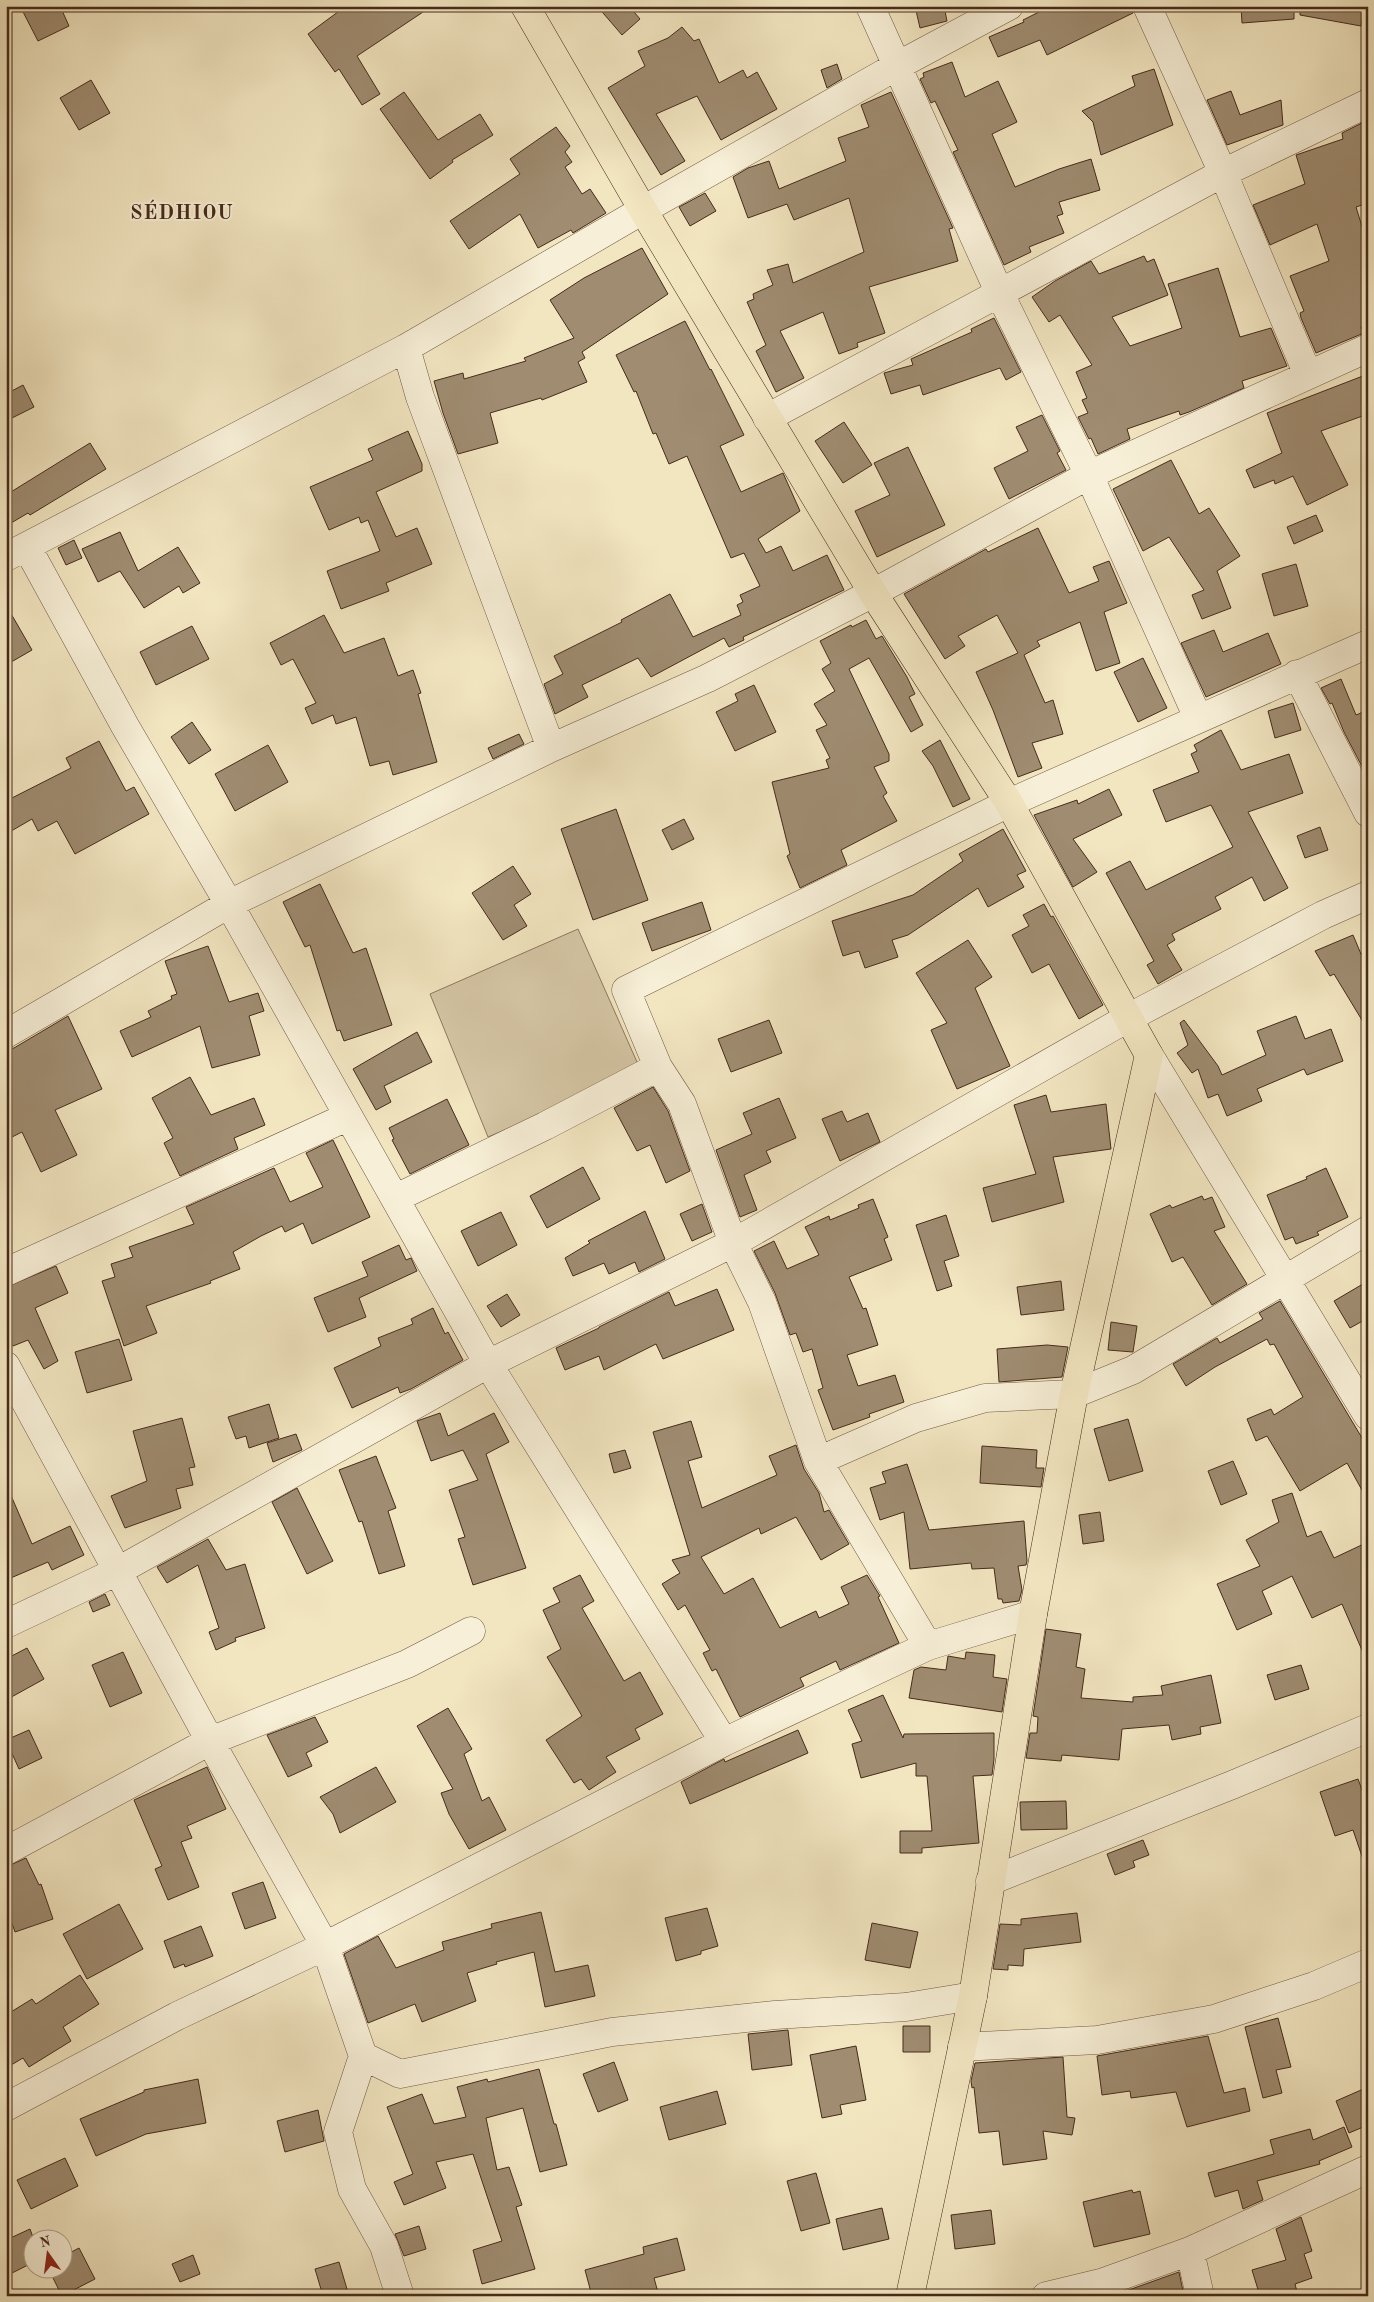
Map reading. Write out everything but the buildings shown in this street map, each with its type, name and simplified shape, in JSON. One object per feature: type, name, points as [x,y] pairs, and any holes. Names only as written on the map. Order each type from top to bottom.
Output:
[{"type":"main road","points":[[525,6],[643,210],[873,593],[1009,803],[1149,1055],[1074,1394],[1033,1614],[973,1996],[910,2296]]},
{"type":"street","points":[[870,6],[1000,294],[1089,475],[1198,718]]},
{"type":"street","points":[[724,1742],[488,1364],[396,1198],[347,1117],[229,904],[125,726],[16,552],[406,348],[643,210],[897,66],[1008,6]]},
{"type":"street","points":[[1148,6],[1223,173],[1308,375]]},
{"type":"street","points":[[767,418],[1223,173],[1368,103]]},
{"type":"street","points":[[406,348],[420,398],[550,748]]},
{"type":"street","points":[[6,1034],[229,904],[550,748],[708,678],[873,593],[1089,475],[1368,348]]},
{"type":"street","points":[[928,1646],[818,1461],[762,1302],[733,1243],[682,1104],[658,1067],[626,990],[1009,803],[1368,644]]},
{"type":"street","points":[[1297,674],[1368,813]]},
{"type":"street","points":[[6,1624],[118,1571],[488,1364],[733,1243],[1128,1018],[1323,915],[1368,895]]},
{"type":"street","points":[[1149,1055],[1368,1416]]},
{"type":"street","points":[[396,1198],[545,1126],[658,1067]]},
{"type":"street","points":[[6,1272],[347,1117]]},
{"type":"street","points":[[818,1461],[916,1418],[985,1398],[1074,1394],[1133,1370],[1368,1230]]},
{"type":"street","points":[[6,1366],[210,1741],[325,1946],[363,2056],[338,2132],[352,2189],[384,2246],[400,2296]]},
{"type":"street","points":[[6,2107],[177,2016],[325,1946],[724,1742],[928,1646],[1033,1614]]},
{"type":"street","points":[[6,1851],[210,1741],[407,1664],[472,1631]]},
{"type":"street","points":[[990,1881],[1232,1785],[1368,1728]]},
{"type":"street","points":[[962,2047],[1097,2040],[1214,2019],[1314,1986],[1368,1963]]},
{"type":"street","points":[[363,2056],[400,2074],[612,2032],[775,2015],[906,2007],[973,1996]]},
{"type":"street","points":[[1046,2296],[1104,2282],[1190,2251],[1368,2169]]},
{"type":"street","points":[[1190,2251],[1200,2296]]},
{"type":"shaded area","points":[[578,929],[641,1071],[488,1137],[430,994]]},
{"type":"district","name":"SÉDHIOU","points":[[182,212]]}]
